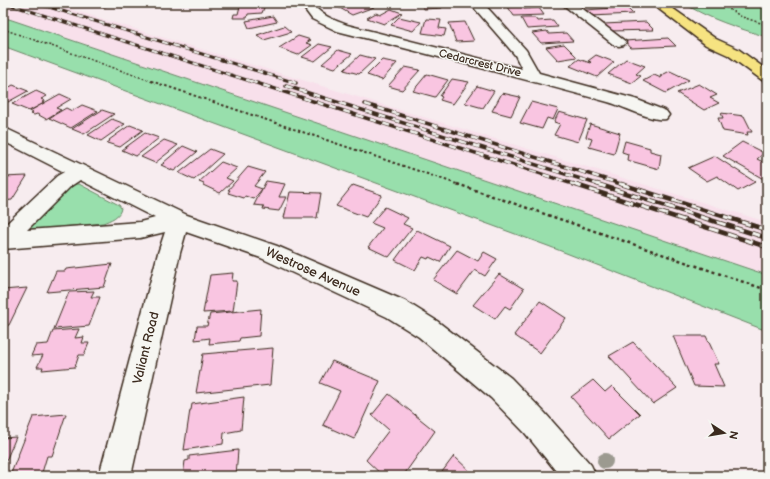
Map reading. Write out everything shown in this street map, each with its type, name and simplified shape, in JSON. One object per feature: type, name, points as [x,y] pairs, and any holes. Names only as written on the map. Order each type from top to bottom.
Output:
[{"type":"main road","points":[[657,3],[711,42],[733,52],[767,77]]},
{"type":"main road","points":[[711,42],[720,53],[767,88]]},
{"type":"street","name":"Cedarcrest Drive","points":[[306,3],[312,12],[319,17],[330,24],[342,28],[533,76],[629,103],[660,115]]},
{"type":"street","points":[[476,3],[521,53],[533,76]]},
{"type":"street","points":[[567,3],[619,42]]},
{"type":"street","name":"Westrose Avenue","points":[[3,134],[179,221],[269,252],[396,309],[428,329],[501,388],[535,423],[580,476]]},
{"type":"street","points":[[3,240],[64,181],[78,172]]},
{"type":"street","points":[[3,240],[140,230],[179,221]]},
{"type":"street","name":"Valiant Road","points":[[115,476],[169,253],[179,221]]},
{"type":"path","points":[[719,3],[731,12],[746,19],[767,25]]},
{"type":"path","points":[[3,29],[159,84],[767,290]]},
{"type":"shaded area","points":[[3,3],[50,3],[767,222],[767,275],[3,17]]},
{"type":"green space","points":[[683,3],[767,3],[767,37],[735,27],[693,9]]},
{"type":"green space","points":[[3,17],[767,275],[767,331],[548,246],[3,46]]},
{"type":"green space","points":[[74,184],[79,184],[119,205],[121,208],[119,214],[103,223],[32,230],[29,227],[63,191]]},
{"type":"building","points":[[94,3],[113,3],[104,7]]},
{"type":"building","points":[[120,3],[144,3],[122,8]]},
{"type":"building","points":[[237,3],[261,3],[261,4],[236,6]]},
{"type":"building","points":[[349,3],[367,3],[374,7],[352,15],[338,7]]},
{"type":"building","points":[[421,3],[439,3],[442,8],[424,9]]},
{"type":"building","points":[[265,5],[262,13],[248,14],[247,18],[233,18],[234,14],[238,14],[240,6]]},
{"type":"building","points":[[522,6],[524,9],[539,8],[544,15],[514,16],[508,7]]},
{"type":"building","points":[[626,7],[633,14],[591,16],[586,10]]},
{"type":"building","points":[[391,9],[402,13],[384,24],[367,18],[376,13],[380,15]]},
{"type":"building","points":[[273,16],[277,22],[249,28],[246,21]]},
{"type":"building","points":[[399,17],[421,22],[413,31],[391,25]]},
{"type":"building","points":[[521,18],[535,18],[537,21],[553,20],[558,27],[527,29]]},
{"type":"building","points":[[426,19],[441,20],[439,28],[446,29],[444,36],[422,33]]},
{"type":"building","points":[[465,22],[474,41],[456,42],[449,23]]},
{"type":"building","points":[[646,22],[654,30],[610,31],[604,24]]},
{"type":"building","points":[[284,26],[291,32],[264,40],[257,35]]},
{"type":"building","points":[[547,31],[549,34],[566,33],[573,41],[541,43],[532,33]]},
{"type":"building","points":[[298,36],[311,40],[306,43],[312,45],[298,55],[279,48]]},
{"type":"building","points":[[668,38],[676,46],[631,48],[625,41]]},
{"type":"building","points":[[319,44],[332,47],[315,61],[302,57]]},
{"type":"building","points":[[564,44],[577,57],[558,60],[546,47]]},
{"type":"building","points":[[338,50],[352,54],[335,68],[322,64]]},
{"type":"building","points":[[360,55],[375,59],[359,74],[344,70]]},
{"type":"building","points":[[596,55],[614,62],[597,77],[570,66],[579,59],[590,63],[591,62],[588,61]]},
{"type":"building","points":[[626,59],[645,66],[636,74],[641,76],[632,83],[608,74]]},
{"type":"building","points":[[382,60],[397,63],[382,80],[367,75]]},
{"type":"building","points":[[405,67],[420,70],[402,90],[388,86]]},
{"type":"building","points":[[670,71],[689,80],[666,93],[643,81],[654,75],[661,78],[662,77],[660,76]]},
{"type":"building","points":[[427,74],[448,80],[435,97],[413,91]]},
{"type":"building","points":[[452,79],[469,82],[453,104],[440,100],[442,97],[440,96]]},
{"type":"building","points":[[699,84],[717,95],[710,98],[719,103],[704,110],[677,93]]},
{"type":"building","points":[[13,85],[28,91],[8,102],[3,100],[3,91]]},
{"type":"building","points":[[477,86],[494,91],[483,108],[465,103]]},
{"type":"building","points":[[36,91],[47,96],[41,99],[45,101],[42,102],[44,103],[29,111],[12,104]]},
{"type":"building","points":[[502,93],[520,97],[511,116],[492,111]]},
{"type":"building","points":[[60,94],[71,99],[56,108],[61,110],[46,119],[37,114],[31,114],[33,113],[30,111]]},
{"type":"building","points":[[531,102],[558,109],[553,120],[547,118],[542,129],[520,123]]},
{"type":"building","points":[[82,105],[98,111],[71,128],[49,118],[66,108],[72,111]]},
{"type":"building","points":[[102,110],[114,114],[84,134],[72,129]]},
{"type":"building","points":[[559,112],[587,120],[578,142],[554,135],[560,124],[554,122]]},
{"type":"building","points":[[721,113],[744,116],[752,132],[747,132],[748,135],[723,131],[718,118],[723,118]]},
{"type":"building","points":[[112,119],[125,124],[101,141],[88,135]]},
{"type":"building","points":[[590,124],[620,133],[614,154],[589,147],[592,139],[586,137]]},
{"type":"building","points":[[130,125],[143,130],[120,147],[107,143],[110,141],[109,140]]},
{"type":"building","points":[[145,133],[159,138],[136,156],[122,150]]},
{"type":"building","points":[[164,140],[178,145],[155,163],[141,157]]},
{"type":"building","points":[[625,141],[650,148],[650,151],[661,154],[659,169],[627,160],[628,154],[622,152]]},
{"type":"building","points":[[742,142],[764,153],[757,159],[767,164],[767,181],[723,156]]},
{"type":"building","points":[[183,146],[197,152],[174,171],[161,165],[164,163]]},
{"type":"building","points":[[210,149],[223,154],[194,180],[179,173]]},
{"type":"building","points":[[715,156],[755,182],[738,191],[717,176],[707,181],[688,168]]},
{"type":"building","points":[[221,162],[237,168],[226,178],[233,181],[220,193],[199,182]]},
{"type":"building","points":[[248,167],[265,172],[254,186],[262,189],[254,199],[245,196],[244,198],[228,193],[230,190],[228,190]]},
{"type":"building","points":[[27,176],[12,200],[3,201],[3,177]]},
{"type":"building","points":[[266,181],[285,184],[279,197],[286,197],[279,211],[263,209],[264,206],[254,205]]},
{"type":"building","points":[[353,185],[382,195],[366,217],[336,206]]},
{"type":"building","points":[[290,192],[321,193],[317,218],[284,218]]},
{"type":"building","points":[[385,207],[408,218],[403,224],[412,228],[389,257],[368,247],[383,228],[371,223]]},
{"type":"building","points":[[417,230],[450,246],[440,262],[429,257],[428,259],[423,257],[415,270],[395,260]]},
{"type":"building","points":[[457,250],[478,261],[484,252],[497,259],[485,276],[475,270],[457,294],[433,280]]},
{"type":"building","points":[[112,264],[104,287],[47,292],[56,271]]},
{"type":"building","points":[[233,273],[232,281],[237,281],[233,311],[203,313],[210,275]]},
{"type":"building","points":[[499,274],[524,289],[510,309],[505,306],[495,319],[473,305]]},
{"type":"building","points":[[27,288],[9,325],[3,326],[3,290]]},
{"type":"building","points":[[94,291],[91,297],[100,297],[89,326],[54,329],[69,292]]},
{"type":"building","points":[[540,301],[566,318],[540,353],[514,335]]},
{"type":"building","points":[[261,309],[259,336],[240,338],[239,341],[209,344],[210,338],[195,340],[197,326],[207,326],[210,314]]},
{"type":"building","points":[[79,329],[75,338],[84,337],[82,343],[89,343],[84,355],[79,355],[75,367],[42,370],[43,367],[37,367],[43,355],[31,356],[36,345],[48,344],[53,331]]},
{"type":"building","points":[[673,336],[706,336],[719,364],[714,364],[724,387],[694,386]]},
{"type":"building","points":[[633,342],[677,388],[653,404],[609,356]]},
{"type":"building","points":[[273,348],[270,385],[196,393],[203,354]]},
{"type":"building","points":[[332,361],[380,381],[354,439],[323,425],[340,391],[320,383]]},
{"type":"building","points":[[593,380],[605,392],[612,386],[640,414],[609,439],[571,397]]},
{"type":"building","points":[[389,394],[435,431],[403,476],[383,476],[366,460],[389,430],[372,415]]},
{"type":"building","points":[[244,397],[241,430],[224,433],[223,444],[184,450],[192,404]]},
{"type":"building","points":[[66,414],[52,456],[47,456],[41,476],[10,476],[33,417]]},
{"type":"building","points":[[16,437],[3,468],[3,438]]},
{"type":"building","points":[[238,450],[236,476],[183,476],[185,461],[189,460],[189,456]]},
{"type":"building","points":[[454,456],[475,476],[439,476]]},
{"type":"railway","points":[[5,3],[253,82]]},
{"type":"railway","points":[[36,3],[293,82]]},
{"type":"railway","points":[[250,81],[576,185]]},
{"type":"railway","points":[[286,86],[600,185]]},
{"type":"railway","points":[[365,104],[624,185]]},
{"type":"railway","points":[[573,184],[767,247]]},
{"type":"railway","points":[[597,184],[767,238]]},
{"type":"railway","points":[[621,184],[767,230]]}]
